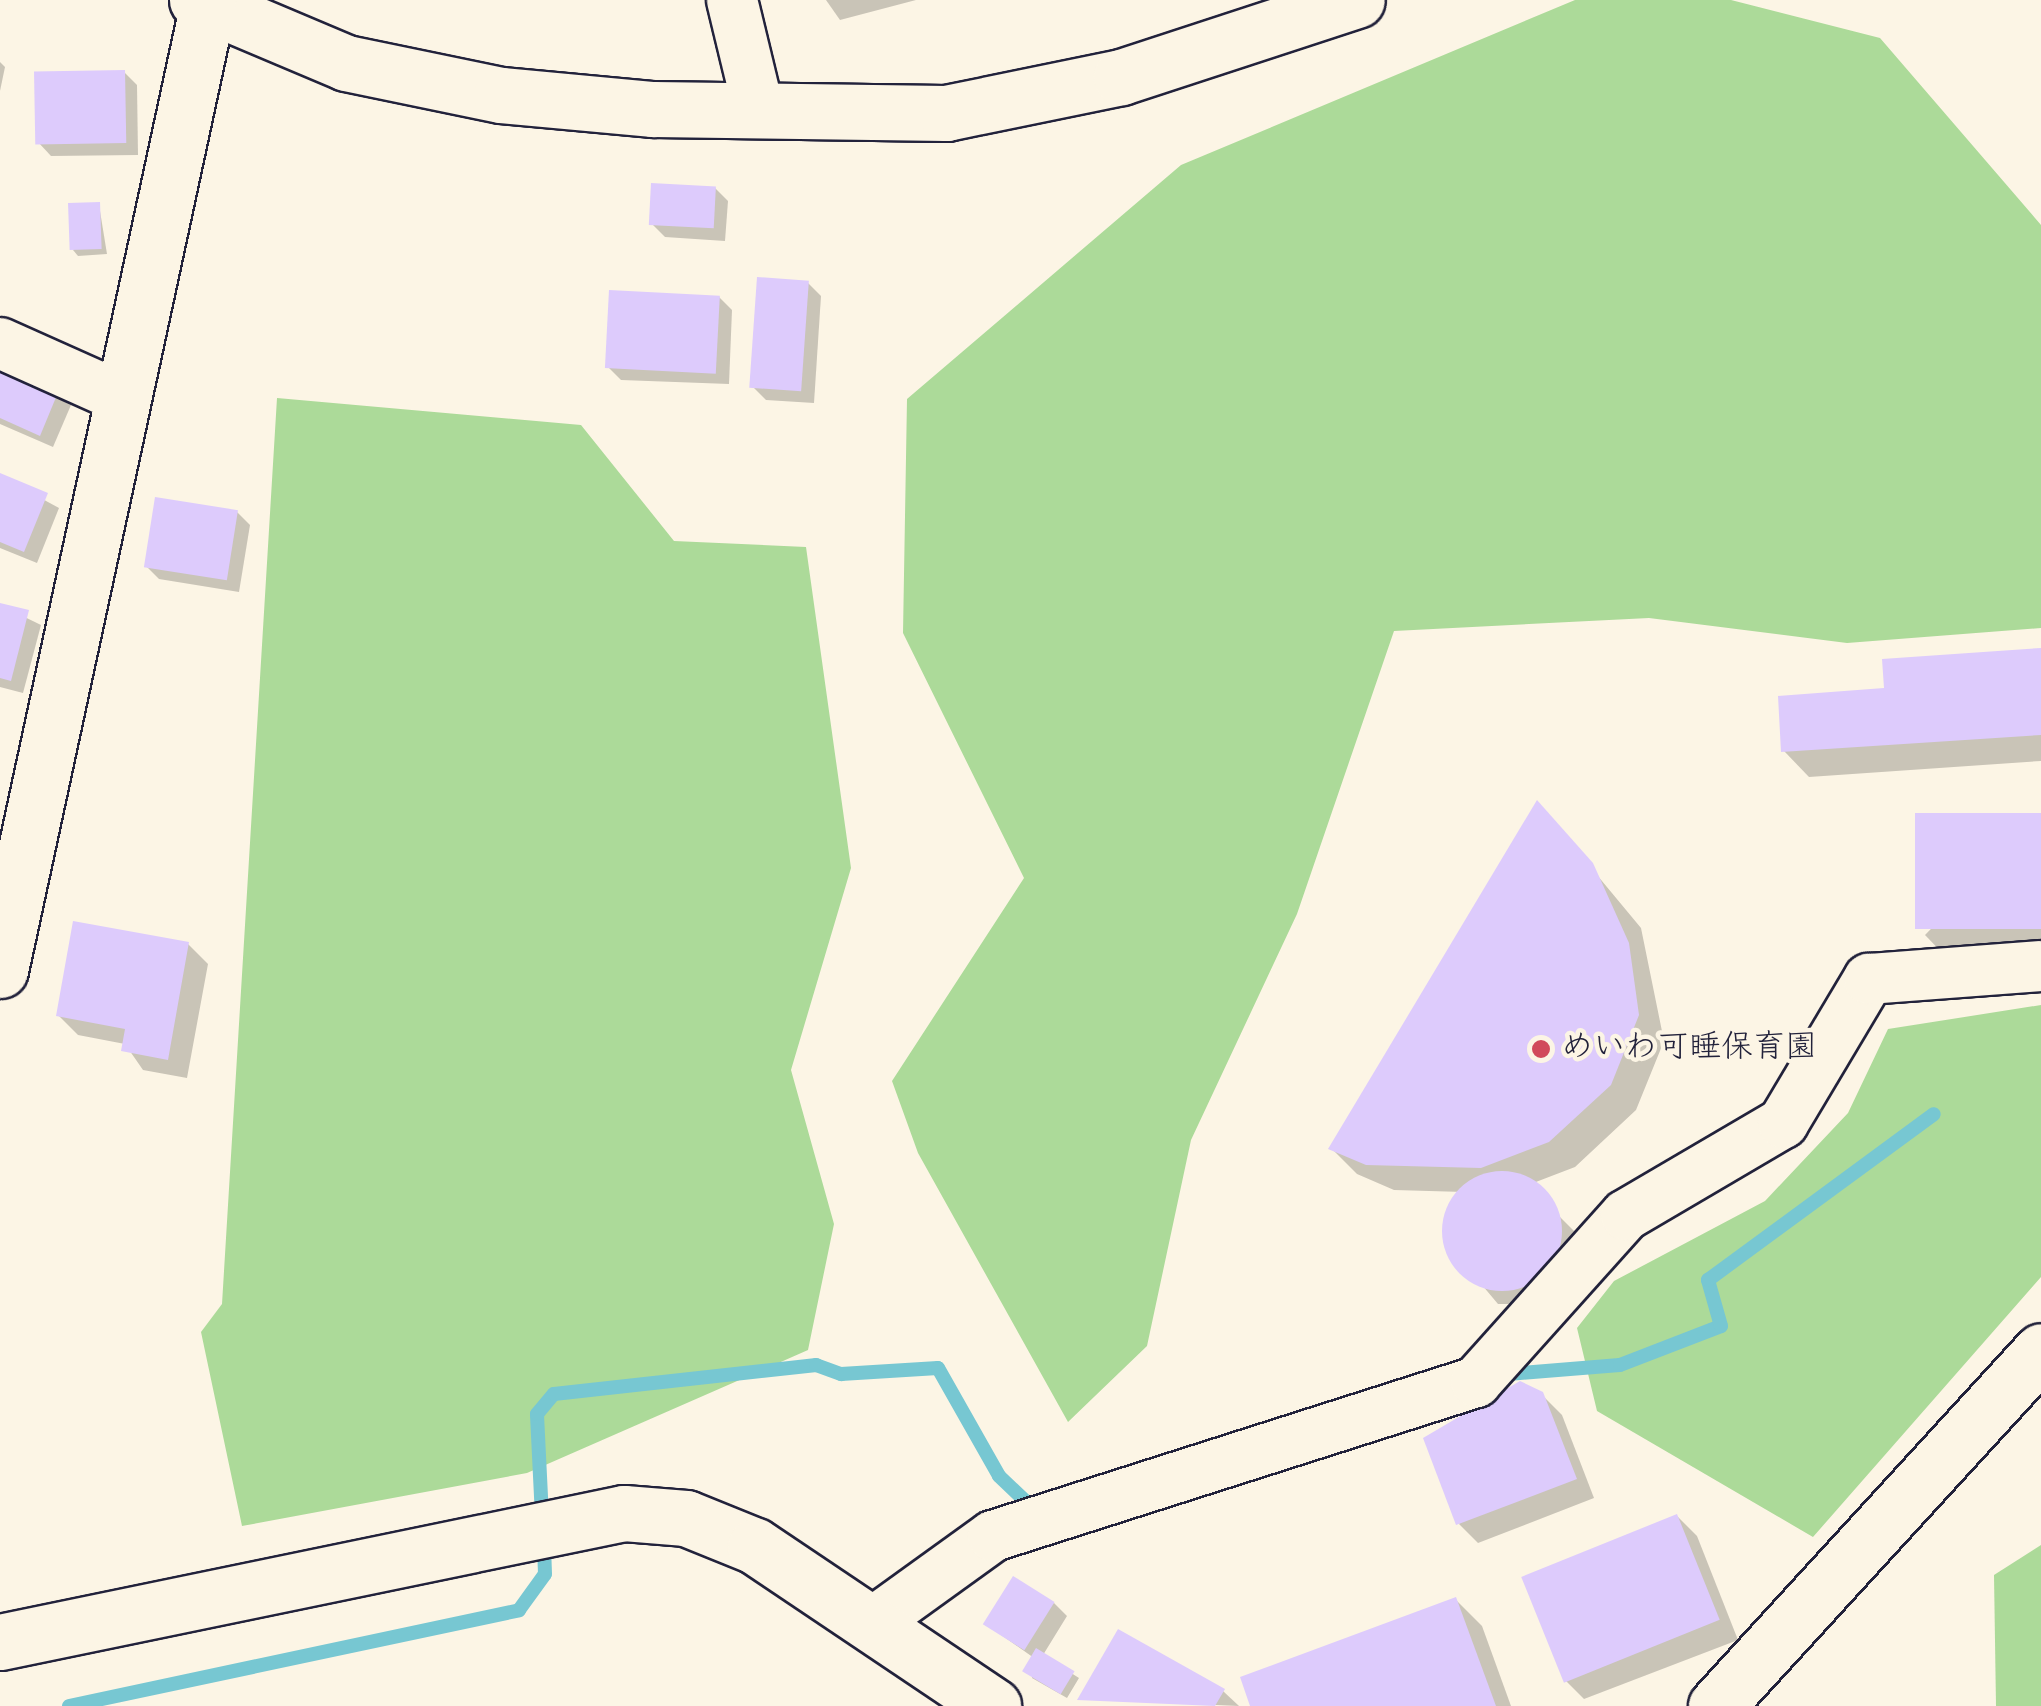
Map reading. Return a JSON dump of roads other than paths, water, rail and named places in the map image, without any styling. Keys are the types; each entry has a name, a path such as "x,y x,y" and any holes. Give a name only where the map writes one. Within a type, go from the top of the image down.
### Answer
{"street":[{"path":"732,0 759,112"},
{"path":"0,970 204,2 346,62 501,94 759,112 946,113 1122,76 1357,0"},
{"path":"0,342 123,398"},
{"path":"871,1624 994,1536 1476,1382 1626,1215 1783,1123 1868,979 2041,966"},
{"path":"1716,1706 2041,1351"},
{"path":"0,1642 624,1512 686,1518 755,1546 992,1706"}],"waterway":[{"path":"1508,1374 1620,1365 1721,1326 1708,1280 1934,1114"},
{"path":"542,1517 537,1414 554,1394 816,1365 841,1374 938,1368 999,1476 1037,1512"},
{"path":"69,1706 519,1610 545,1574 544,1543"}],"place":[{"name":"めいわ可睡保育園","path":"1541,1049"}]}
